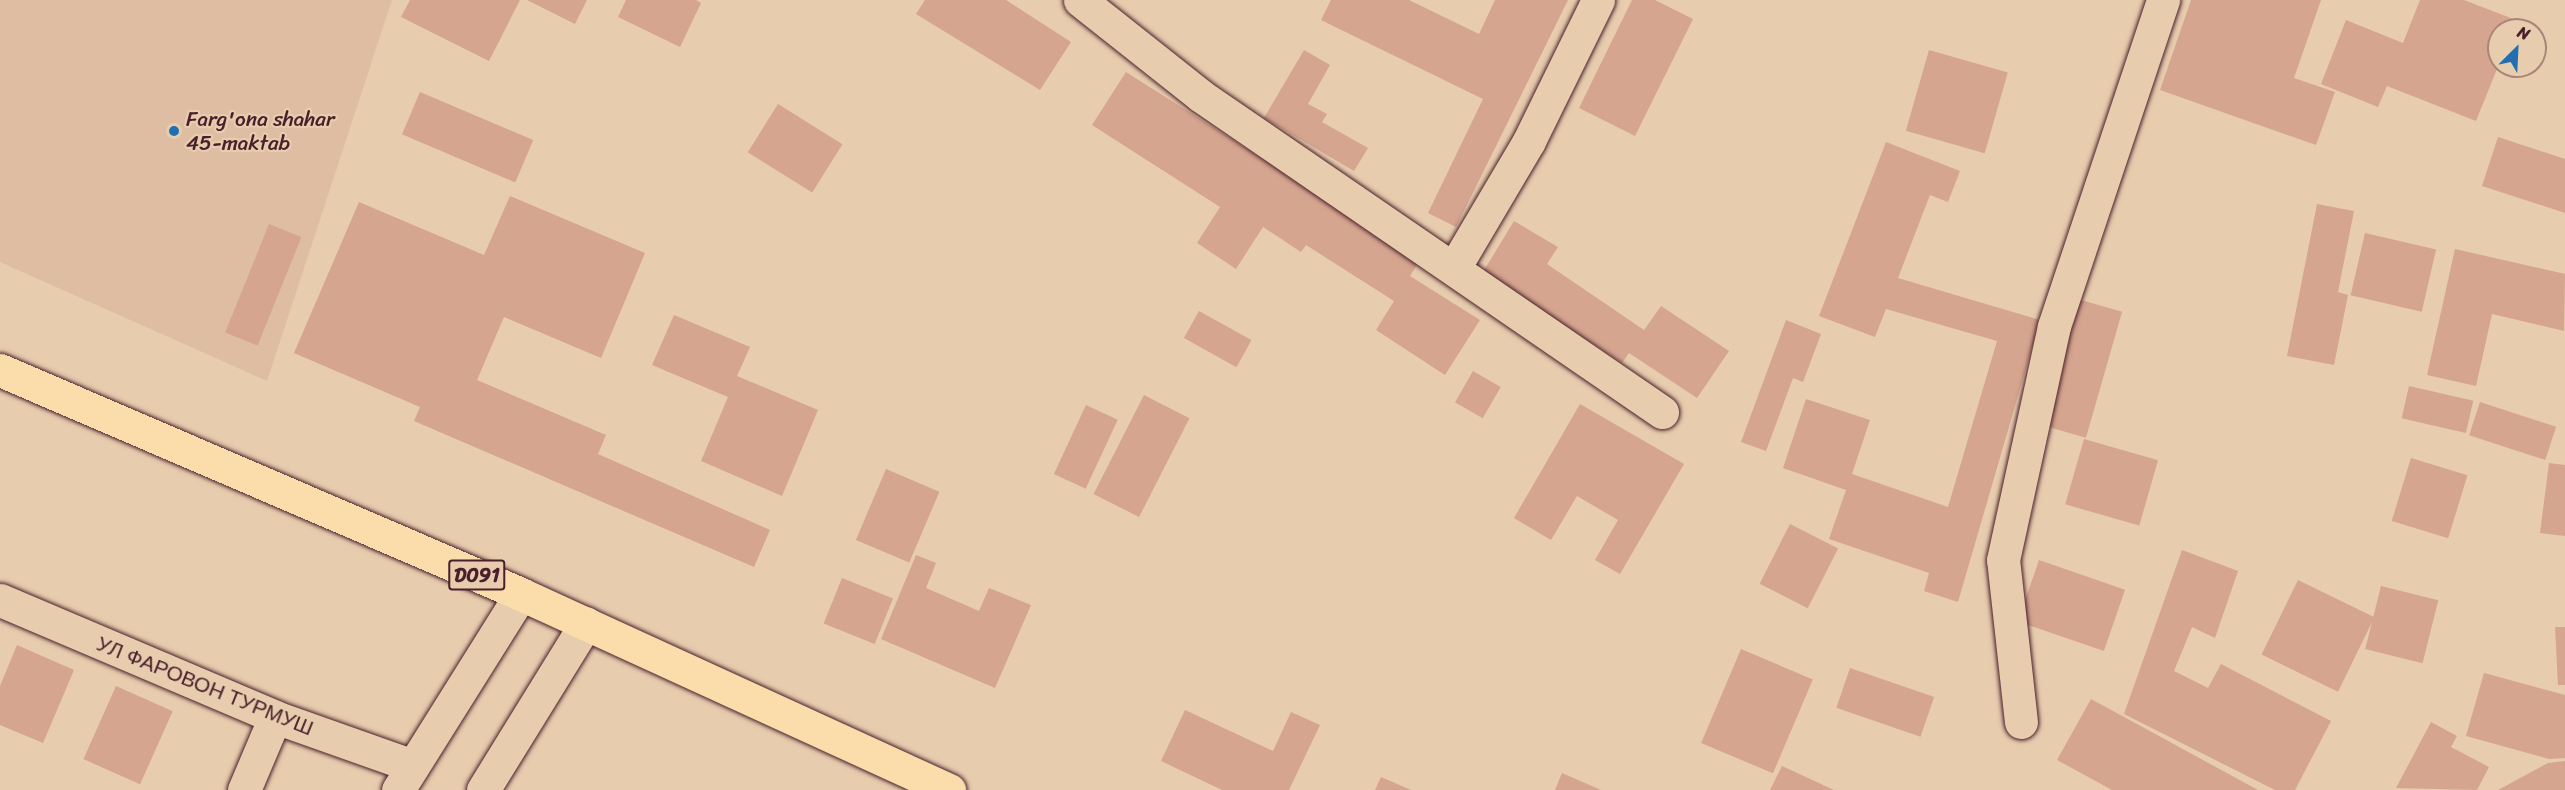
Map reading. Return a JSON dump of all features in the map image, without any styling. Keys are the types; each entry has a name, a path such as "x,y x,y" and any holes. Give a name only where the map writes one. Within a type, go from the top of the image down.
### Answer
{"main road":[{"name":"D091","path":"0,370 521,594 949,790"}],"street":[{"path":"1080,0 1201,96 1454,267 1662,412"},
{"path":"1454,267 1529,141 1598,0"},
{"path":"2021,722 2003,560 2054,326 2163,0"},
{"path":"406,778 521,594"},
{"name":"УЛ ФАРОВОН ТУРМУШ","path":"0,600 275,717 406,778"},
{"path":"483,790 586,623"},
{"path":"244,790 275,717"}],"shaded area":[{"name":"Farg'ona shahar 45-maktab","path":"0,0 392,0 267,381 0,262"}],"building":[{"path":"410,0 520,0 489,61 401,17"},
{"path":"527,0 587,0 575,24"},
{"path":"626,0 696,0 701,3 680,47 618,17"},
{"path":"925,0 1006,0 1071,42 1040,90 916,14"},
{"path":"1331,0 1409,0 1479,34 1495,0 1568,0 1456,227 1428,213 1483,99 1321,20"},
{"path":"1632,0 1655,0 1693,19 1635,136 1579,108"},
{"path":"2191,0 2321,0 2294,78 2335,92 2316,145 2160,90"},
{"path":"2420,0 2464,0 2511,18 2487,18 2487,78 2493,78 2476,121 2387,86 2378,107 2321,84 2346,20 2403,43"},
{"path":"1304,50 1330,65 1308,104 1327,114 1322,122 1368,148 1354,171 1264,118"},
{"path":"1929,50 2008,73 1985,153 1906,131"},
{"path":"1126,72 1332,203 1424,254 1410,276 1480,320 1445,375 1376,330 1394,301 1306,245 1301,252 1263,227 1236,269 1197,243 1220,207 1092,125"},
{"path":"420,92 533,140 515,182 402,134"},
{"path":"778,104 842,144 812,193 748,152"},
{"path":"2498,137 2565,159 2565,213 2482,186"},
{"path":"1886,142 1960,171 1948,202 1930,195 1898,278 2040,320 1958,602 1924,591 1929,573 1829,539 1846,490 1783,468 1806,399 1870,420 1852,474 1948,507 1997,341 1886,309 1875,337 1819,316"},
{"path":"510,196 645,253 601,358 504,317 477,380 606,435 598,454 770,530 754,567 414,421 420,407 294,353 359,202 484,255"},
{"path":"2317,204 2354,211 2338,292 2348,295 2334,365 2287,356"},
{"path":"1514,221 1558,247 1547,264 1644,330 1661,306 1729,351 1697,398 1629,353 1622,363 1483,272"},
{"path":"269,224 301,237 258,346 225,332"},
{"path":"2365,233 2436,249 2422,312 2351,295"},
{"path":"2455,249 2565,274 2564,331 2492,314 2476,386 2427,375"},
{"path":"2074,298 2122,312 2086,438 2038,424"},
{"path":"1199,311 1251,340 1236,367 1184,338"},
{"path":"674,315 750,347 737,376 818,410 782,496 701,461 728,397 652,365"},
{"path":"1786,320 1821,334 1803,382 1793,378 1766,451 1741,442"},
{"path":"1473,371 1501,387 1483,418 1455,402"},
{"path":"2409,386 2473,401 2466,433 2402,418"},
{"path":"1144,395 1189,418 1139,517 1094,494"},
{"path":"2480,402 2556,427 2545,460 2469,435"},
{"path":"1580,404 1684,464 1620,574 1595,560 1618,520 1577,496 1551,540 1514,518"},
{"path":"1086,405 1118,420 1086,489 1054,474"},
{"path":"2084,439 2158,460 2139,526 2065,504"},
{"path":"2411,458 2467,475 2448,538 2392,521"},
{"path":"2549,463 2565,465 2565,536 2540,533"},
{"path":"886,469 939,492 909,563 856,540"},
{"path":"1790,524 1838,549 1808,608 1760,584"},
{"path":"2182,550 2238,571 2215,638 2192,627 2174,671 2208,688 2221,664 2331,721 2295,790 2275,790 2124,714"},
{"path":"916,555 936,563 926,588 979,611 989,588 1031,605 995,688 881,639"},
{"path":"2039,560 2125,590 2104,651 2018,621"},
{"path":"842,578 893,599 875,644 824,623"},
{"path":"2298,580 2374,617 2338,692 2262,655"},
{"path":"2381,586 2438,600 2423,663 2365,649"},
{"path":"2555,627 2565,627 2565,685 2558,685"},
{"path":"17,645 74,670 43,743 0,725 0,686"},
{"path":"1741,649 1813,679 1773,773 1701,743"},
{"path":"1850,668 1934,697 1920,737 1836,708"},
{"path":"2484,673 2565,695 2565,758 2549,759 2466,736"},
{"path":"116,686 173,711 140,784 83,759"},
{"path":"2091,699 2258,790 2112,790 2057,760"},
{"path":"1185,710 1273,751 1291,712 1320,725 1289,790 1222,790 1161,761"},
{"path":"2431,722 2457,736 2451,747 2489,767 2477,790 2396,788"},
{"path":"2565,761 2565,790 2498,790 2548,763"},
{"path":"1782,766 1834,790 1770,790"},
{"path":"1562,773 1601,790 1555,790"},
{"path":"1381,777 1411,790 1375,790"}],"place":[{"name":"Farg'ona shahar 45-maktab","path":"174,131"}]}
